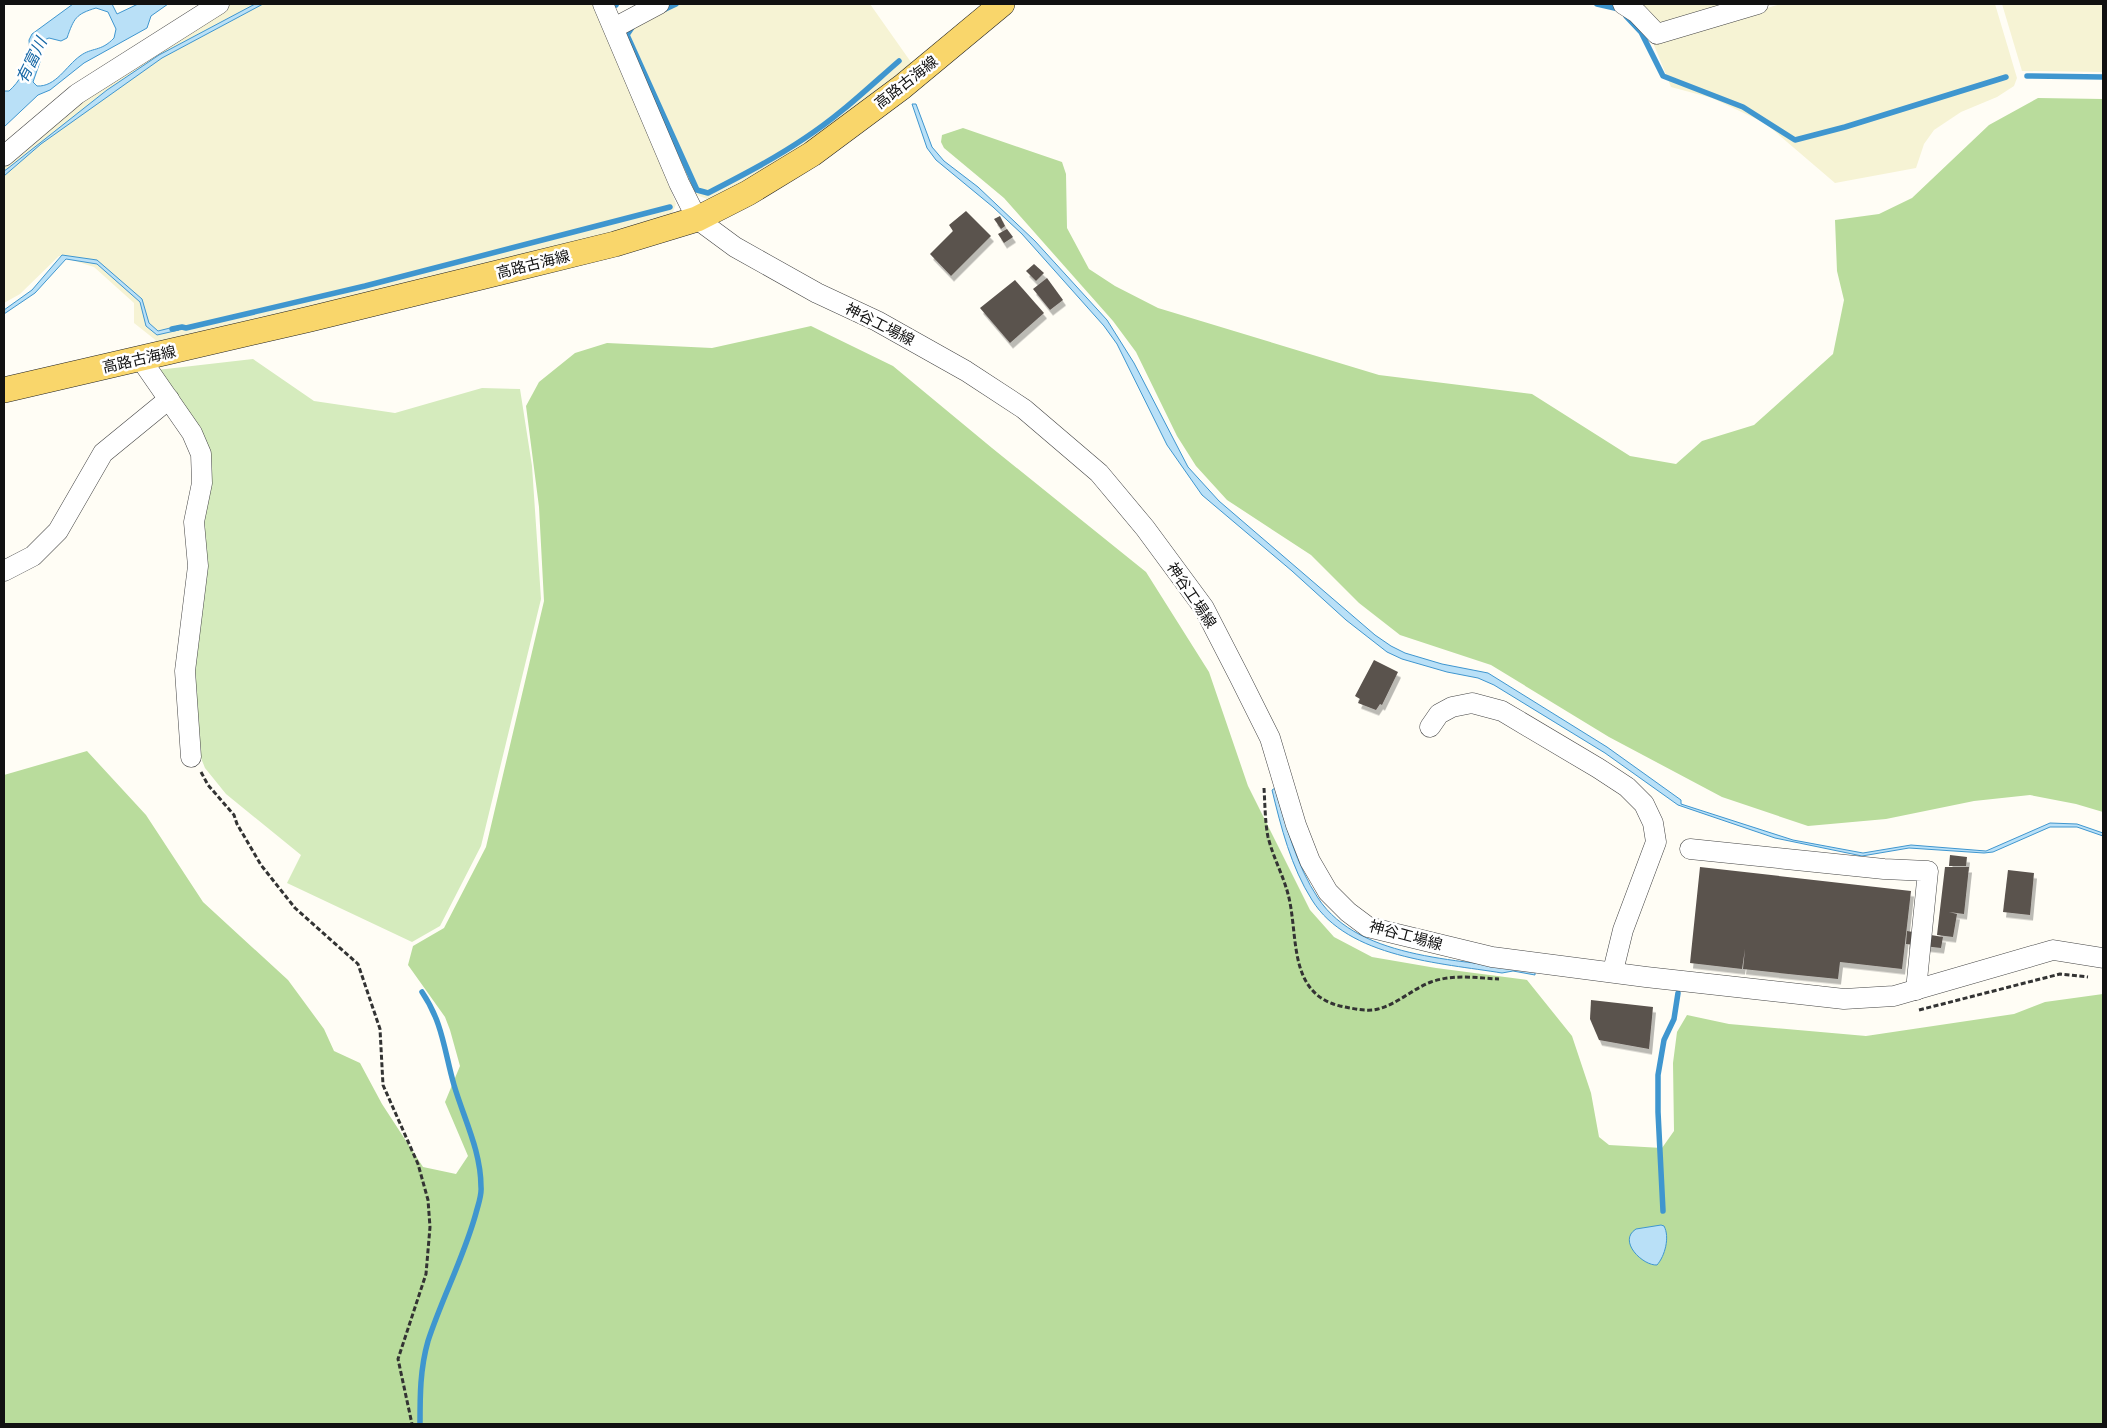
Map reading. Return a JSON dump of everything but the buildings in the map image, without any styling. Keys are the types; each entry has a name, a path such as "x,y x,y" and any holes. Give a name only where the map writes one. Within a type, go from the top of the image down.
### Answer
{"main road":[{"name":"高路古海線","path":"4,390 310,319 616,244 697,219 748,193 812,154 902,86 1002,4"}],"street":[{"path":"4,156 76,94 219,4"},
{"path":"603,4 679,183 697,219"},
{"path":"614,28 658,4"},
{"path":"1623,4 1638,13 1657,34 1758,4"},
{"name":"神谷工場線","path":"697,219 735,247 817,293 877,320 966,371 1024,409 1098,473 1145,528 1204,608 1270,738 1296,825 1310,861 1328,892 1348,912 1368,927 1492,957 1844,999 1894,996 2053,950 2103,958"},
{"path":"140,358 192,433 201,454 202,483 194,522 198,566 185,671 191,757"},
{"path":"4,571 32,556 58,532 103,453 169,399"},
{"path":"1430,727 1439,714 1452,707 1472,703 1502,711 1598,768 1627,787 1644,804 1653,823 1656,842 1623,930 1613,971"},
{"path":"1690,849 1884,869 1928,871 1916,990"}],"path":[{"path":"191,757 208,784 234,815 237,824 261,865 295,908 358,964 380,1029 383,1085 418,1164 428,1200 430,1227 426,1274 398,1359 412,1424"},
{"path":"1281,776 1265,783 1268,837 1283,875 1289,898 1297,960 1301,973 1311,989 1332,1004 1366,1010 1376,1009 1433,981 1462,976 1499,979"}],"shaded area":[{"path":"230,4 593,4 676,204 671,217 627,232 158,342 134,323 134,303 94,267 59,256 20,294 4,303 4,163 127,68"},
{"path":"668,4 870,4 913,65 810,147 712,201 694,194 624,36 628,25"},
{"path":"1632,4 1734,4 1662,24"},
{"path":"1781,4 1995,4 2017,78 2014,86 1997,97 1961,112 1934,130 1924,144 1916,168 1835,183 1765,123 1712,98 1671,87 1654,45 1661,38"},
{"path":"2002,4 2103,4 2103,72 2022,71"}],"green space":[{"path":"2038,98 2103,99 2103,812 2076,804 2030,795 1974,801 1886,819 1808,826 1722,797 1609,737 1491,665 1400,635 1359,603 1311,555 1227,500 1196,466 1177,436 1136,352 1113,321 1004,198 944,148 941,142 942,135 963,128 1062,162 1066,174 1067,228 1089,269 1115,286 1158,308 1379,375 1532,394 1630,456 1676,464 1702,441 1754,425 1833,354 1844,300 1837,271 1835,220 1879,214 1912,198 1989,125"},
{"path":"811,326 893,366 1146,572 1209,672 1248,786 1310,910 1334,937 1372,957 1527,980 1572,1036 1591,1093 1599,1137 1609,1145 1662,1148 1674,1131 1673,1063 1677,1032 1687,1015 1729,1024 1866,1036 2014,1014 2045,1002 2103,994 2103,1424 4,1424 4,775 87,751 146,815 203,902 288,980 324,1029 334,1051 360,1063 382,1104 423,1167 456,1174 468,1156 445,1102 460,1066 445,1017 408,965 413,946 444,928 486,847 544,601 539,507 526,406 539,382 575,353 607,343 712,348"},
{"path":"253,359 314,401 395,413 482,388 520,389 532,466 541,599 481,846 440,926 412,942 287,883 301,855 226,794 205,768 199,753 190,719 199,522 210,474 157,370"}],"water":[{"name":"有富川","path":"73,4 112,4 117,14 138,4 168,4 151,16 147,28 84,63 50,90 38,95 4,127 4,91 9,91 21,76 27,57 30,54 29,40 32,34","holes":["96,8 108,12 116,29 114,38 105,45 80,56 50,83 37,86 33,82 41,59 39,47 42,41 49,38 61,41 67,38 74,21 84,12"]},
{"path":"255,4 263,4 162,58 41,144 4,176 4,171 107,90 159,55"},
{"path":"912,104 916,104 932,147 944,161 978,187 1035,241 1107,320 1134,363 1188,467 1219,501 1375,635 1391,646 1405,653 1442,664 1488,673 1607,747 1681,800 1681,804 1793,840 1863,853 1911,845 1986,851 2050,823 2077,824 2103,833 2103,836 2077,827 2050,827 1993,852 1909,848 1862,856 1775,838 1678,805 1605,753 1494,685 1478,678 1447,672 1402,659 1387,652 1346,620 1292,571 1202,495 1167,445 1117,344 1104,326 1022,234 993,207 936,160 927,148"},
{"path":"62,255 97,260 142,299 149,323 158,331 178,326 179,330 157,335 146,326 140,302 97,264 66,259 35,293 4,314 4,310 32,290"},
{"path":"1275,788 1292,844 1310,885 1318,898 1337,919 1360,935 1387,946 1448,960 1535,971 1535,975 1513,971 1502,973 1425,961 1372,946 1348,934 1328,919 1312,900 1298,874 1283,832 1272,790"},
{"path":"1661,1225 1666,1230 1666,1246 1657,1265 1651,1264 1634,1252 1629,1240 1631,1234 1636,1229"}],"waterway":[{"path":"661,11 676,4"},
{"path":"1597,4 1619,9"},
{"path":"1626,16 1641,32 1663,76 1743,107 1795,140 1845,127 2006,77"},
{"path":"633,26 627,35 697,190 708,193 745,174 818,129 854,101 899,61"},
{"path":"2027,76 2103,77"},
{"path":"172,329 186,328 365,286 670,207"},
{"path":"420,1424 420,1393 425,1351 471,1229 481,1190 475,1148 454,1085 439,1026 422,992"},
{"path":"1663,1211 1658,1075 1664,1040 1674,1019 1678,993"}]}
